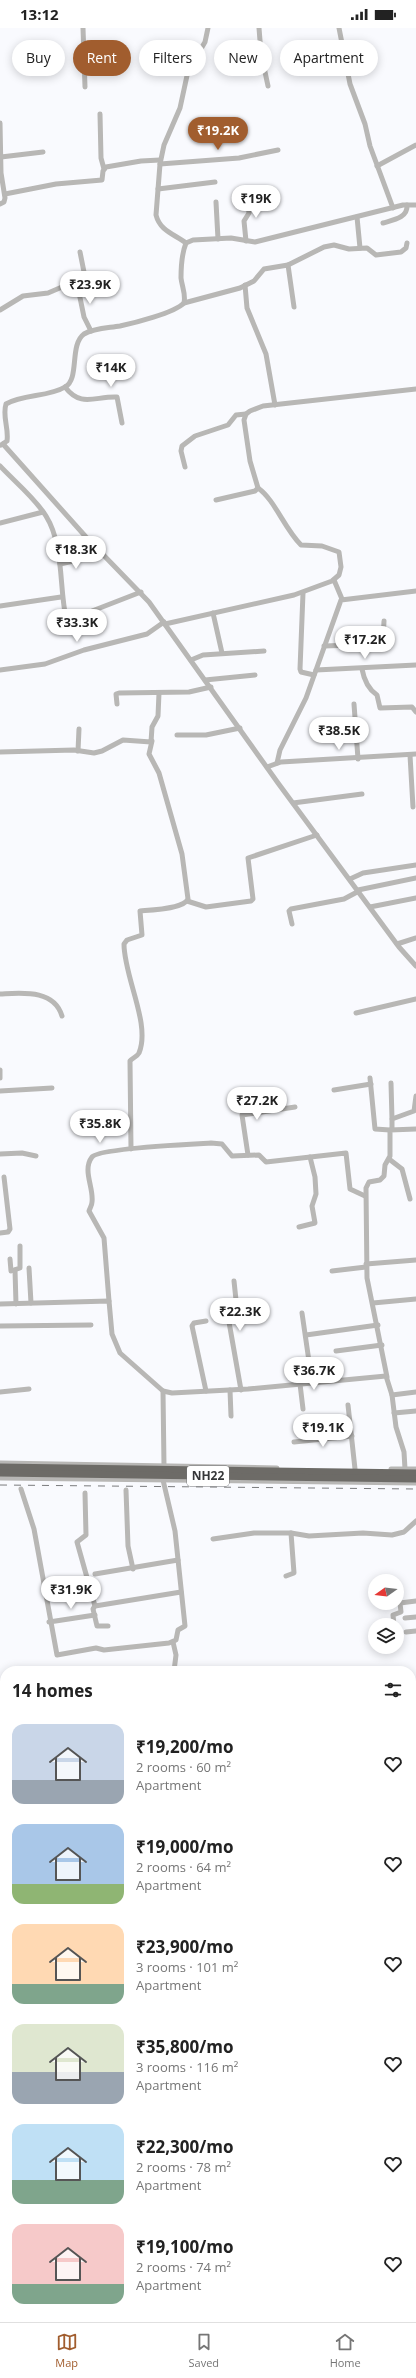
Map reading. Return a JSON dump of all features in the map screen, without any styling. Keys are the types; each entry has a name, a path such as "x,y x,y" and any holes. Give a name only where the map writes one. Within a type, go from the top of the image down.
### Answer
{"highway":[{"name":"NH22","path":"0,1467 416,1473"},
{"name":"NH22","path":"0,1473 416,1479"}],"street":[{"path":"83,28 85,87"},
{"path":"208,28 205,42 188,70 180,108 164,145 160,162 156,214 158,222 163,229 186,243 218,238 231,238 255,242 297,234 393,208 416,205"},
{"path":"259,28 261,53 268,86"},
{"path":"339,28 350,84 377,166 393,208"},
{"path":"5,194 56,184 102,180 104,169 101,158 100,114"},
{"path":"0,123 1,157 5,194 4,202 0,204"},
{"path":"377,166 416,145"},
{"path":"104,169 141,161 160,162 238,158 278,150"},
{"path":"1,157 43,152"},
{"path":"158,189 215,182"},
{"path":"246,241 244,221 249,213 247,198"},
{"path":"216,202 218,238"},
{"path":"383,223 404,214 407,211 407,205"},
{"path":"357,217 360,248"},
{"path":"184,303 185,295 181,278 183,250 186,243"},
{"path":"407,243 405,250 376,256 367,248 349,249 331,245 288,265 264,269 254,281 220,295 184,303 176,309 123,325 91,331 78,341 71,378 65,387 6,404 4,411 8,436 7,441 1,444 86,537 141,592 162,624 211,687 293,803 397,944 416,966"},
{"path":"0,310 23,296 48,293 69,284 87,281 80,252"},
{"path":"288,265 294,307"},
{"path":"77,283 84,317 91,331"},
{"path":"245,285 247,308 266,354 275,404"},
{"path":"65,387 76,398 87,400 117,397 122,423"},
{"path":"185,467 181,451 182,446 195,436 228,425 236,415 246,414 256,408 275,404 416,389"},
{"path":"0,670 38,665 84,650 147,634 162,624 303,593 334,580 341,573 339,552 322,546 301,545 289,533 267,494 258,488 248,451 244,420 246,414"},
{"path":"0,466 47,518 60,564 61,597 66,618"},
{"path":"216,500 255,491 258,488"},
{"path":"0,523 43,512"},
{"path":"60,564 87,558"},
{"path":"277,763 280,750 302,708 342,599 334,580"},
{"path":"342,599 373,598 416,591"},
{"path":"92,611 141,592"},
{"path":"303,593 300,670 315,672 416,665"},
{"path":"0,606 61,597"},
{"path":"213,613 222,653"},
{"path":"324,646 381,644 383,641 384,621"},
{"path":"191,660 200,655 264,651"},
{"path":"362,669 364,681 371,692 377,695 380,708 412,707 416,712"},
{"path":"205,680 255,675"},
{"path":"117,704 118,693 196,692 211,687"},
{"path":"159,693 158,716 152,727 152,741 149,754 159,773 183,857 187,901"},
{"path":"354,704 358,759"},
{"path":"177,735 206,734 240,728"},
{"path":"78,751 79,729"},
{"path":"0,752 98,752 123,740 140,742 152,741"},
{"path":"267,767 277,763 358,759 416,754"},
{"path":"410,755 413,806"},
{"path":"293,803 362,794"},
{"path":"131,1149 130,1061 139,1054 143,1035 140,1014 130,983 124,944 126,941 142,935 140,911 178,906 187,901 206,907 251,901 253,897 248,858 317,835"},
{"path":"350,879 363,873 416,865"},
{"path":"292,924 289,911 291,909 344,899 358,890 416,878"},
{"path":"370,907 416,898"},
{"path":"397,944 416,938"},
{"path":"0,994 39,994 57,1004 62,1016"},
{"path":"356,1013 416,999"},
{"path":"0,1070 0,1078"},
{"path":"370,1078 375,1129 416,1128"},
{"path":"391,1083 392,1118 389,1158 384,1165 384,1178 367,1183 365,1196 366,1265 392,1395 394,1413 404,1452 405,1469"},
{"path":"334,1090 371,1084"},
{"path":"0,1092 52,1088"},
{"path":"392,1118 414,1111 416,1096"},
{"path":"248,1155 242,1115 295,1107"},
{"path":"365,1196 350,1188 347,1154 266,1162 263,1158 248,1155 232,1156 223,1145 218,1143 116,1149 94,1154 91,1158 89,1167 92,1201 89,1211 104,1238 112,1334 120,1353 154,1385 163,1391 172,1393 241,1390 312,1382 388,1377"},
{"path":"0,1154 22,1153 36,1156"},
{"path":"299,1227 312,1225 315,1223 312,1206 316,1194 316,1177 310,1157"},
{"path":"389,1158 402,1169 410,1199"},
{"path":"0,1233 8,1232 10,1229 4,1177"},
{"path":"15,1270 21,1267 20,1246"},
{"path":"10,1260 11,1270 15,1270"},
{"path":"332,1271 366,1265 416,1260"},
{"path":"29,1268 31,1303"},
{"path":"15,1270 16,1304"},
{"path":"234,1281 236,1300 226,1305 241,1390"},
{"path":"373,1303 416,1299"},
{"path":"0,1304 109,1301"},
{"path":"302,1313 312,1382"},
{"path":"206,1321 194,1323 192,1326 206,1391"},
{"path":"306,1335 378,1324"},
{"path":"0,1326 90,1325"},
{"path":"336,1351 382,1345"},
{"path":"300,1384 302,1409"},
{"path":"0,1392 29,1389"},
{"path":"230,1390 231,1416"},
{"path":"163,1391 164,1466"},
{"path":"392,1395 416,1392"},
{"path":"348,1405 355,1469"},
{"path":"394,1413 416,1411"},
{"path":"294,1442 352,1436"},
{"path":"0,1463 416,1469"},
{"path":"143,1465 143,1479"},
{"path":"0,1478 416,1483"},
{"path":"21,1489 34,1529 49,1622 56,1655 96,1648 104,1650 173,1642 177,1639 178,1630 185,1626 174,1524 163,1480"},
{"path":"126,1490 128,1546 133,1569"},
{"path":"85,1493 86,1535 77,1542 96,1606 93,1609 98,1627 108,1626"},
{"path":"213,1539 251,1534 291,1533 301,1535 363,1533 396,1535 407,1531 416,1521"},
{"path":"286,1576 294,1573 291,1533"},
{"path":"292,1542 301,1535"},
{"path":"95,1574 133,1569 178,1560"},
{"path":"96,1606 181,1592"},
{"path":"393,1618 393,1615 401,1612 400,1603 416,1601"},
{"path":"49,1622 95,1615"},
{"path":"404,1618 416,1617"},
{"path":"406,1632 416,1631"},
{"path":"173,1642 176,1655 175,1666"}],"railway":[{"path":"0,1485 416,1489"}]}
